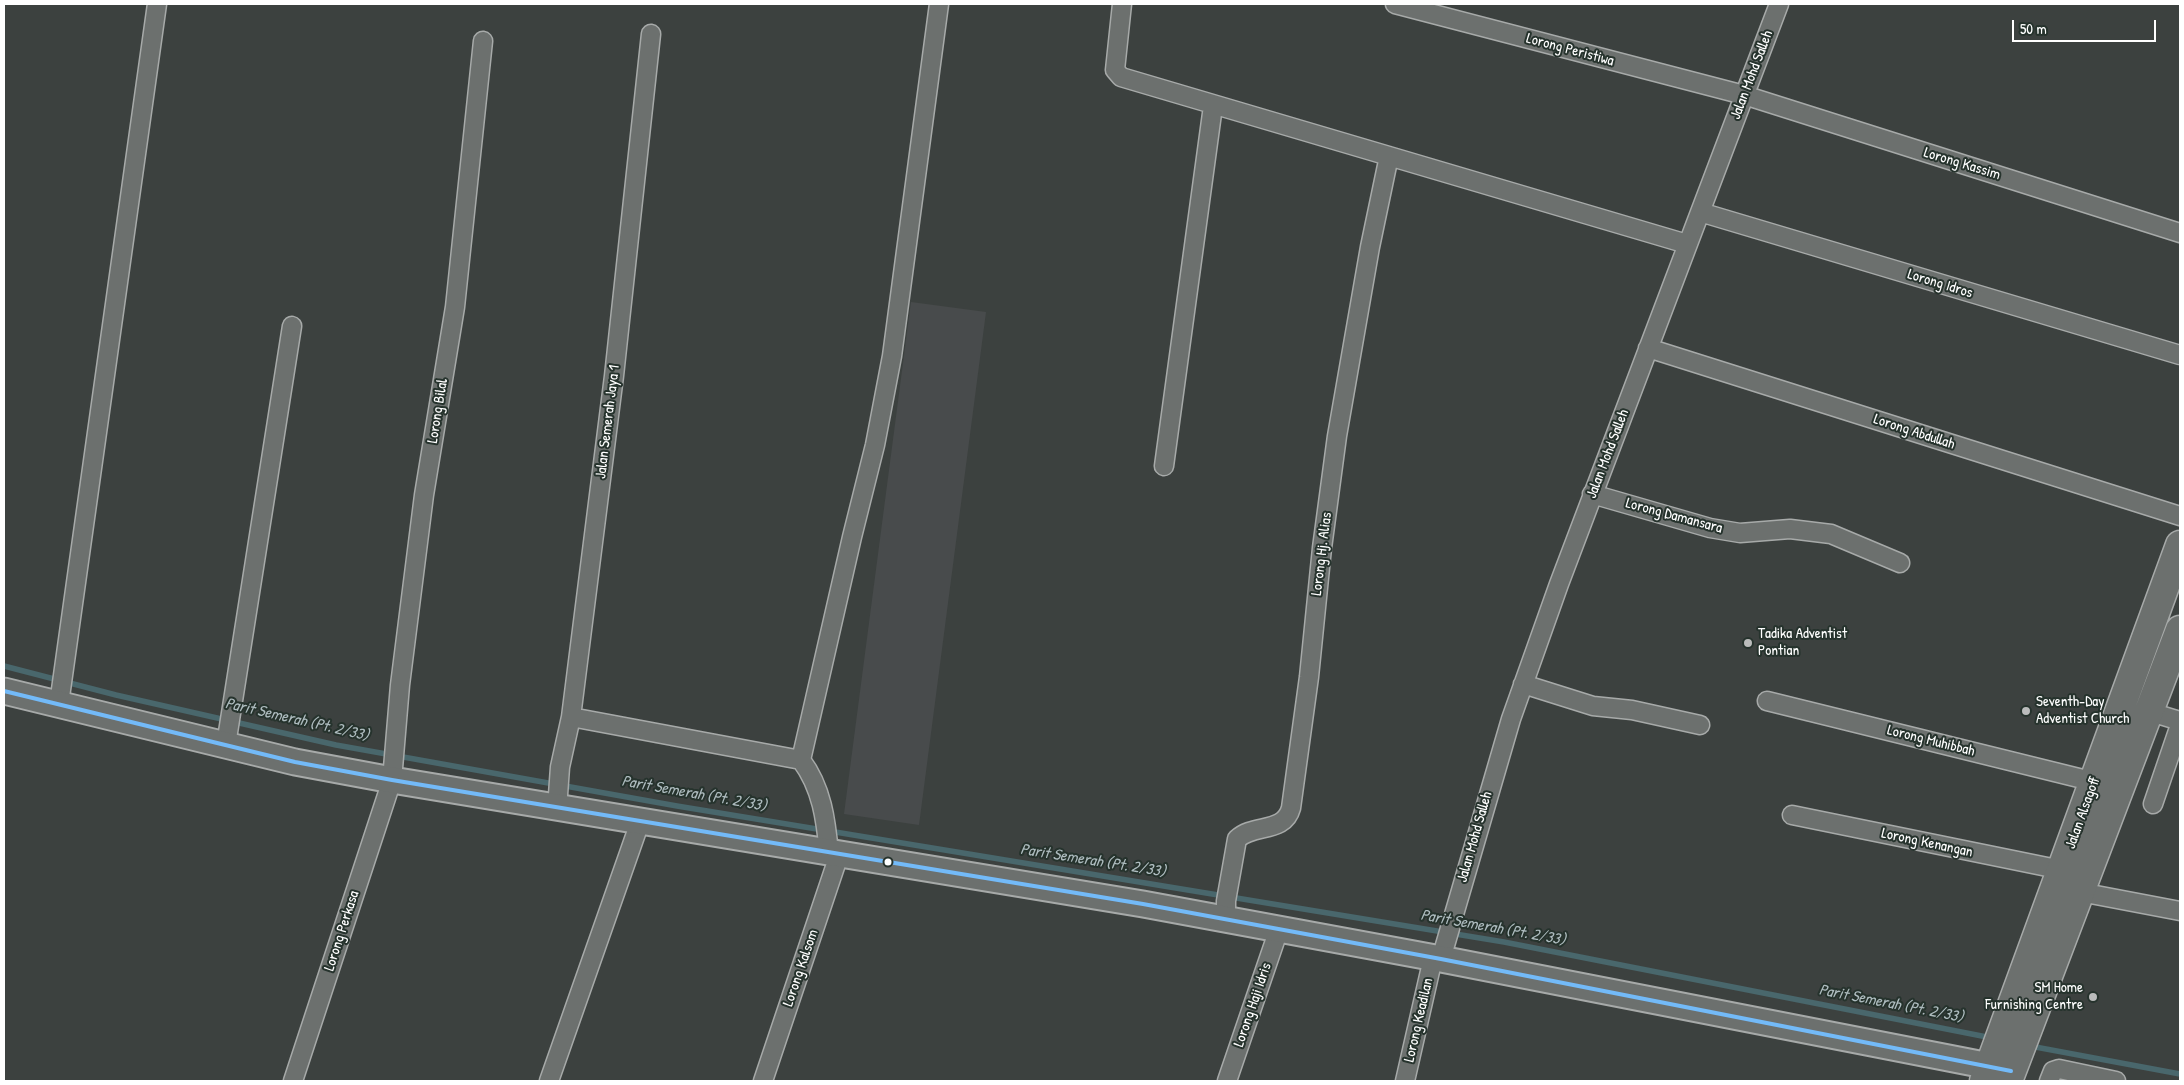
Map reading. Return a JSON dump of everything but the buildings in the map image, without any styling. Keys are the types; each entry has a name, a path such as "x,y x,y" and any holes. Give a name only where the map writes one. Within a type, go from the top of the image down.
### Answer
{"highway":[{"name":"Jalan Alsagoff","path":"2022,1013 2062,870 2180,545"},
{"name":"Jalan Alsagoff","path":"2001,1068 2022,1013 2080,892 2148,711 2178,639"}],"main road":[{"path":"4,691 62,689 228,737 295,762 558,804 640,822 834,855 1023,884 1226,910 1279,929 1440,952 2001,1068"}],"street":[{"path":"62,689 157,4"},
{"path":"801,760 875,445 892,356 940,4"},
{"path":"1122,4 1116,73 1121,77 1213,106 1688,244"},
{"name":"Lorong Peristiwa","path":"1395,4 1744,95"},
{"name":"Jalan Mohd Salleh","path":"1440,952 1523,684 1592,494 1779,4"},
{"name":"Jalan Semerah Jaya 1","path":"558,804 560,768 571,717 614,376 651,34"},
{"name":"Lorong Bilal","path":"392,776 394,744 424,495 455,307 483,41"},
{"name":"Lorong Kassim","path":"1744,95 2180,233"},
{"path":"1164,466 1213,106"},
{"name":"Lorong Hj. Alias","path":"1226,910 1230,870 1237,838 1250,831 1281,824 1286,820 1290,808 1309,677 1322,548 1337,436 1370,247 1389,156"},
{"name":"Lorong Idros","path":"1700,212 2180,356"},
{"path":"228,737 292,326"},
{"name":"Lorong Abdullah","path":"1648,348 2180,516"},
{"name":"Lorong Damansara","path":"1592,494 1710,528 1740,533 1790,529 1831,534 1900,563"},
{"path":"1523,684 1593,706 1632,710 1700,725"},
{"name":"Lorong Muhibbah","path":"1767,701 2095,782"},
{"path":"2148,711 2180,723 2153,804"},
{"path":"571,717 801,760 810,772 818,791 834,855"},
{"name":"Lorong Perkasa","path":"293,1081 392,776"},
{"name":"Lorong Kenangan","path":"1792,815 2062,870"},
{"path":"549,1081 640,822"},
{"name":"Lorong Kalsom","path":"763,1081 834,855"},
{"path":"2080,892 2180,911"},
{"name":"Lorong Haji Idris","path":"1227,1081 1279,929"},
{"name":"Lorong Keadilan","path":"1405,1081 1440,952"},
{"path":"2049,1081 2052,1071 2059,1069 2116,1081"}],"shaded area":[{"path":"911,302 986,312 919,825 844,814"}],"waterway":[{"name":"Parit Semerah (Pt. 2/33)","path":"4,666 116,695 336,745 677,806 1504,942 1992,1038"},
{"name":"Parit Semerah (Pt. 2/33)","path":"2030,1046 2180,1074"}],"transit line":[{"path":"4,691 295,762 392,780 1143,904 1441,959 2011,1071"}],"place":[{"name":"Tadika Adventist Pontian","path":"1748,643"},
{"name":"Seventh-Day Adventist Church","path":"2026,711"},
{"name":"SM Home Furnishing Centre","path":"2093,997"}]}
